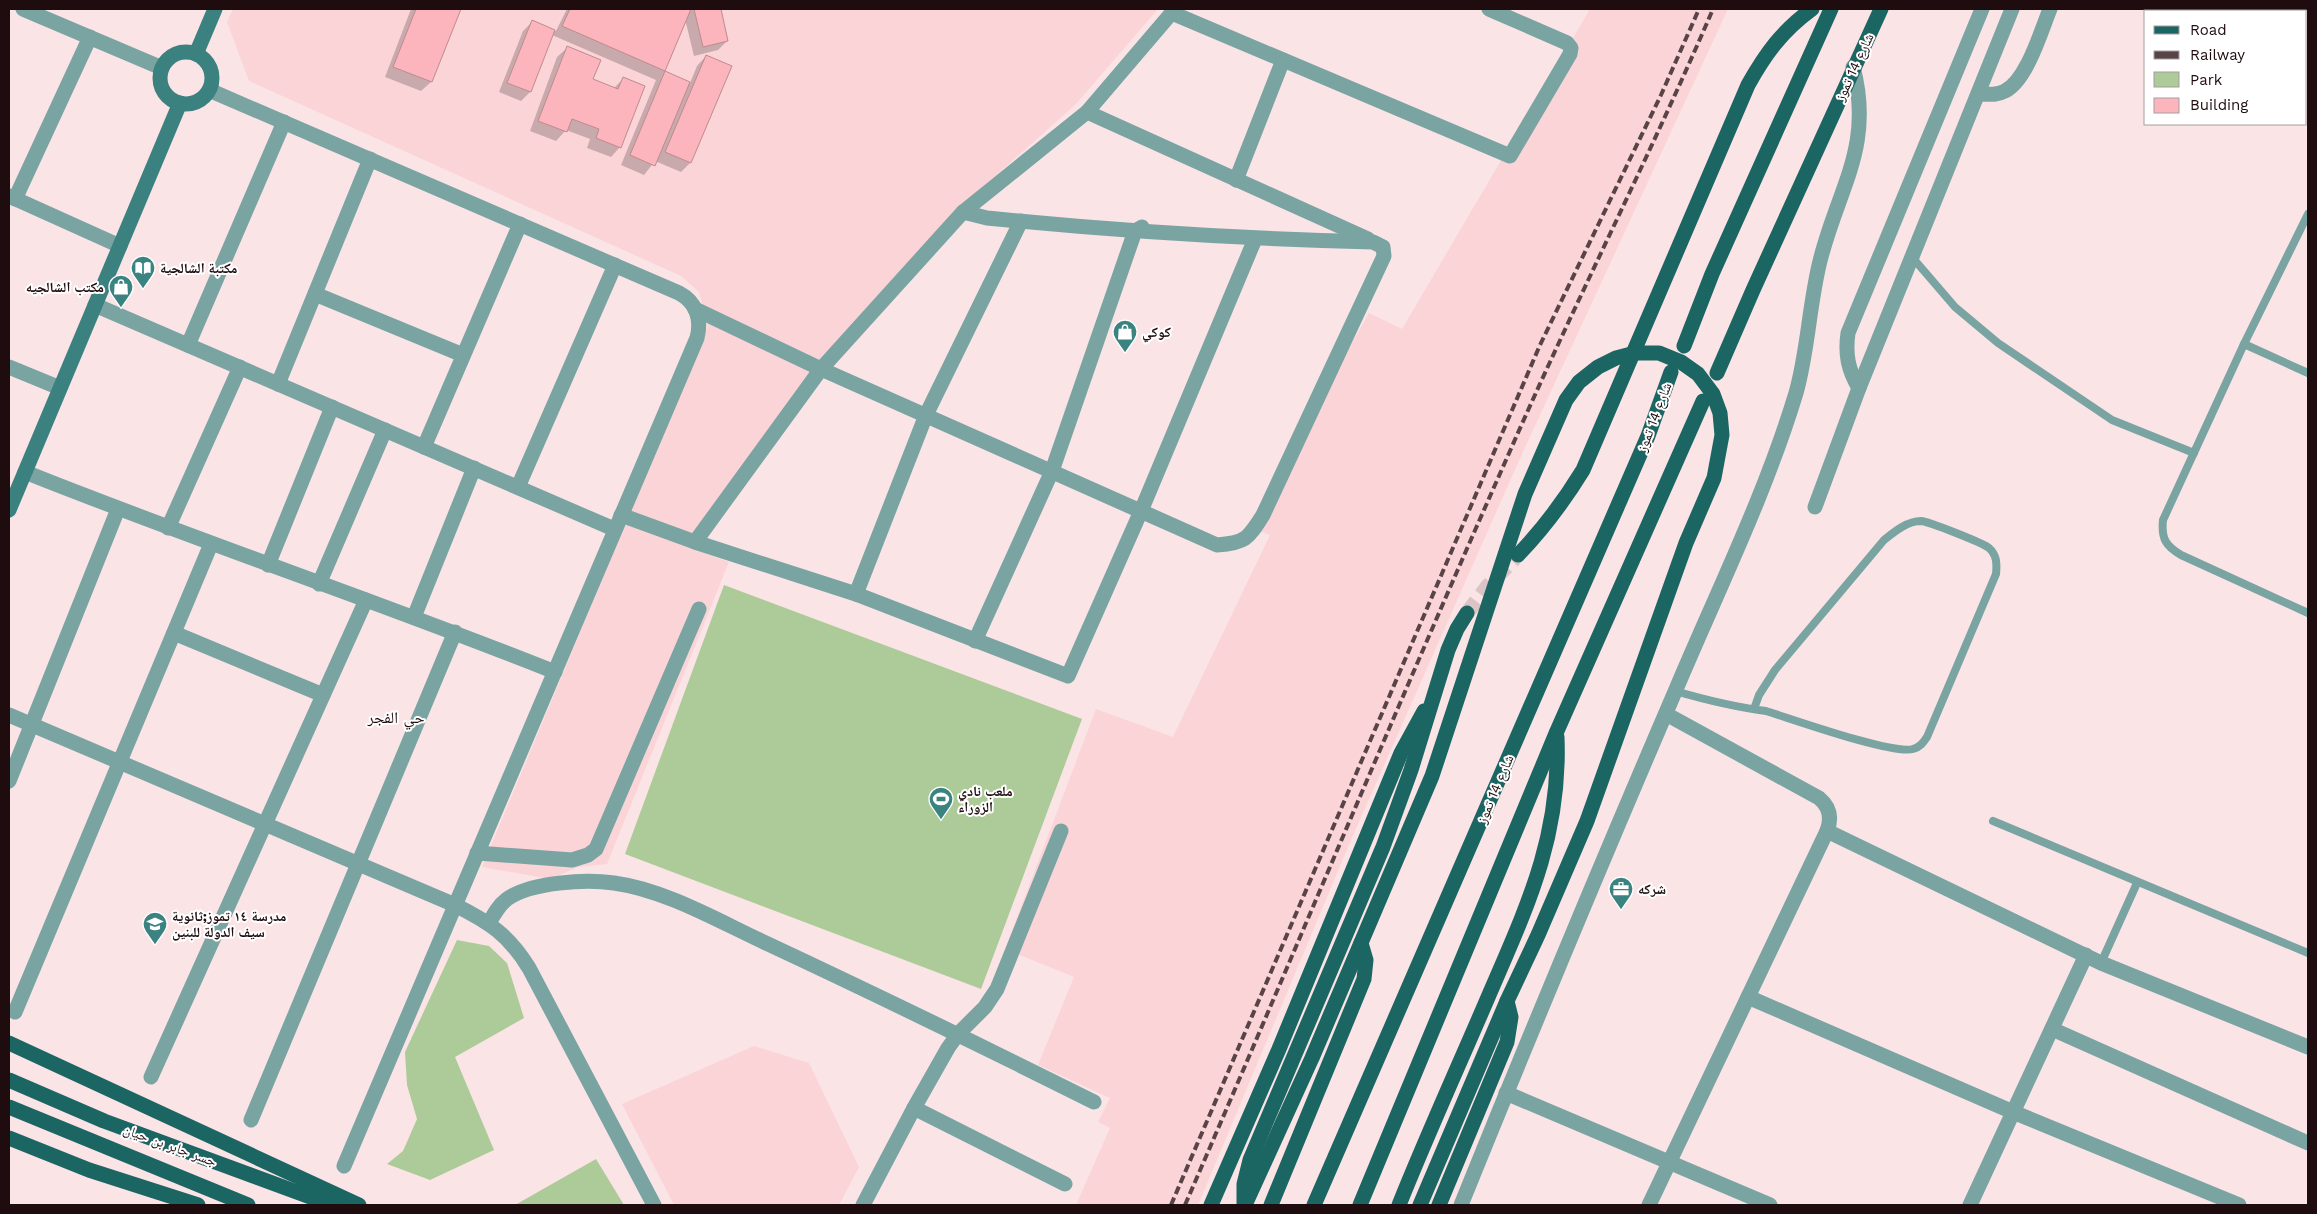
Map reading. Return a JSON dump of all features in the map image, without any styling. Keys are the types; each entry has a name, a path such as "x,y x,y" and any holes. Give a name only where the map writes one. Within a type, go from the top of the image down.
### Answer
{"main road":[{"path":"1518,555 1543,529 1583,470 1748,85 1770,48 1796,21 1812,9"},
{"path":"1684,346 1712,274 1831,9"},
{"name":"شارع 14 تموز","path":"1717,372 1853,67 1881,9"},
{"path":"1245,1205 1312,1058 1432,776 1525,494 1566,400 1579,382 1604,364 1635,353 1659,353 1682,362 1698,374 1713,394 1720,413 1722,435 1714,478 1686,543 1587,821 1538,935 1507,1001 1420,1205"},
{"name":"شارع 14 تموز","path":"1314,1205 1648,436 1671,372"},
{"path":"1360,1205 1557,731 1703,401"},
{"path":"1245,1205 1244,1184 1250,1160 1383,846 1411,770 1452,640 1467,613"},
{"path":"1211,1205 1280,1049 1401,753 1434,695"},
{"path":"1399,1205 1521,921 1544,856 1555,804 1558,768 1557,731"},
{"path":"1271,1205 1364,979 1366,960 1361,943"},
{"path":"1439,1205 1507,1042 1512,1017 1507,1001"},
{"path":"9,1043 359,1205"},
{"name":"جسر جابر بن حيان","path":"9,1080 104,1121 332,1205"},
{"name":"جسر جابر بن حيان","path":"9,1107 248,1205"},
{"path":"9,1138 89,1170 198,1205"}],"street":[{"path":"23,9 162,68"},
{"path":"196,54 215,9"},
{"path":"695,542 821,369 963,212 1087,112 1174,11 1283,60 1510,156 1570,54 1571,48 1567,43 1488,9"},
{"path":"1859,388 1851,375 1847,362 1846,347 1848,333 1982,9"},
{"path":"1815,507 1911,256 2012,9"},
{"path":"1978,94 1994,95 2005,92 2015,84 2027,63 2050,9"},
{"path":"90,37 12,197 120,246"},
{"path":"188,52 196,54 207,62 211,71 212,80 209,90 199,100 190,103 180,103 168,97 163,90 160,81 162,68 169,58 176,54 188,52"},
{"path":"1236,180 1283,60"},
{"path":"1460,1205 1763,486 1795,394 1819,264 1858,144 1860,105 1853,67"},
{"path":"209,90 679,292 689,300 700,322 697,338 344,1166"},
{"path":"9,510 180,103"},
{"path":"695,309 821,369 1218,545 1238,543 1253,531 1263,515 1384,256 1383,247 1087,112"},
{"path":"188,345 284,122"},
{"path":"278,384 370,159"},
{"path":"963,212 987,218 1140,228 1256,239 1373,242"},
{"path":"856,594 926,415 1021,221"},
{"path":"424,446 520,224"},
{"path":"975,641 1052,471 1140,228"},
{"path":"621,514 695,542 856,594 1068,676 1141,511 1256,239"},
{"path":"518,487 616,265"},
{"path":"315,294 463,355"},
{"path":"95,305 614,529"},
{"path":"9,367 60,388"},
{"path":"168,528 240,367"},
{"path":"268,565 332,407"},
{"path":"319,584 385,430"},
{"path":"414,617 474,468"},
{"path":"25,472 168,528 455,632 555,672"},
{"path":"9,781 118,509"},
{"path":"14,1012 211,544"},
{"path":"151,1077 366,600"},
{"path":"477,853 572,860 588,855 596,848 698,608"},
{"path":"251,1120 455,632"},
{"path":"174,633 323,695"},
{"path":"1649,1205 1826,831 1829,813 1824,802 1819,798 1666,714"},
{"path":"9,715 455,905 489,923 506,936 529,968 654,1205"},
{"path":"864,1205 914,1108 958,1034 986,1007 997,989 1061,831"},
{"path":"1826,831 2101,963 2308,1047"},
{"path":"489,923 497,909 506,899 535,888 596,881 638,888 685,906 958,1034 1094,1102"},
{"path":"1972,1204 2086,955"},
{"path":"1748,997 2013,1112 2239,1205"},
{"path":"2052,1029 2308,1143"},
{"path":"1506,1093 1770,1205"},
{"path":"914,1108 1065,1184"}],"lane":[{"path":"2308,214 2244,344 2163,520 2161,532 2164,542 2181,555 2308,612"},
{"path":"1911,256 1955,307 1998,343 2112,420 2194,453"},
{"path":"2244,344 2308,373"},
{"path":"1676,691 1713,702 1754,709 1766,711 1888,748 1912,750 1922,745 1927,737 1996,574 1996,558 1989,548 1980,543 1922,521 1901,528 1884,540 1775,670 1759,696 1754,709"},
{"path":"1993,821 2137,883 2308,953"},
{"path":"2101,963 2137,883"}],"shaded area":[{"path":"233,9 1158,9 1076,104 956,211 797,390 685,546 729,562 607,864 578,867 550,879 482,867 708,326 699,292 681,276 249,81 227,22"},
{"path":"1590,9 1728,9 1521,456 1351,840 1198,1205 1076,1205 1110,1128 1098,1122 1110,1098 1038,1065 1074,977 1005,949 1096,709 1173,737 1270,535 1248,527 1369,313 1402,329"},
{"path":"754,1046 809,1063 859,1167 839,1205 674,1205 622,1104"}],"green space":[{"path":"724,585 1082,719 981,989 625,854"},
{"path":"457,940 489,946 507,963 524,1018 455,1057 494,1150 430,1180 387,1164 403,1151 417,1119 407,1085 405,1052"},
{"path":"596,1159 624,1205 515,1205"}],"building":[{"path":"416,9 461,9 432,82 393,67"},
{"path":"570,9 691,9 665,71 562,26"},
{"path":"694,9 721,9 728,41 703,47"},
{"path":"532,20 555,30 531,92 507,83"},
{"path":"567,46 601,60 593,79 618,89 623,77 645,86 621,148 596,138 599,129 572,119 567,132 538,121"},
{"path":"706,55 732,66 691,163 665,152"},
{"path":"665,71 690,82 655,166 630,155"}],"tunnel":[{"path":"1467,613 1487,587 1518,555"}],"railway":[{"path":"1171,1205 1540,345 1661,95 1699,9"},
{"path":"1185,1205 1510,451 1689,65 1713,9"}],"place":[{"name":"مكتبة الشالجية","path":"143,289"},
{"name":"مكتب الشالجيه","path":"121,308"},
{"name":"كوكي","path":"1125,353"},
{"name":"ملعب نادي الزوراء","path":"941,820"},
{"name":"شركه","path":"1621,910"},
{"name":"مدرسة ١٤ تموز;ثانوية سيف الدولة للبنين","path":"155,945"}],"district":[{"name":"حي الفجر","path":"396,717"}]}
